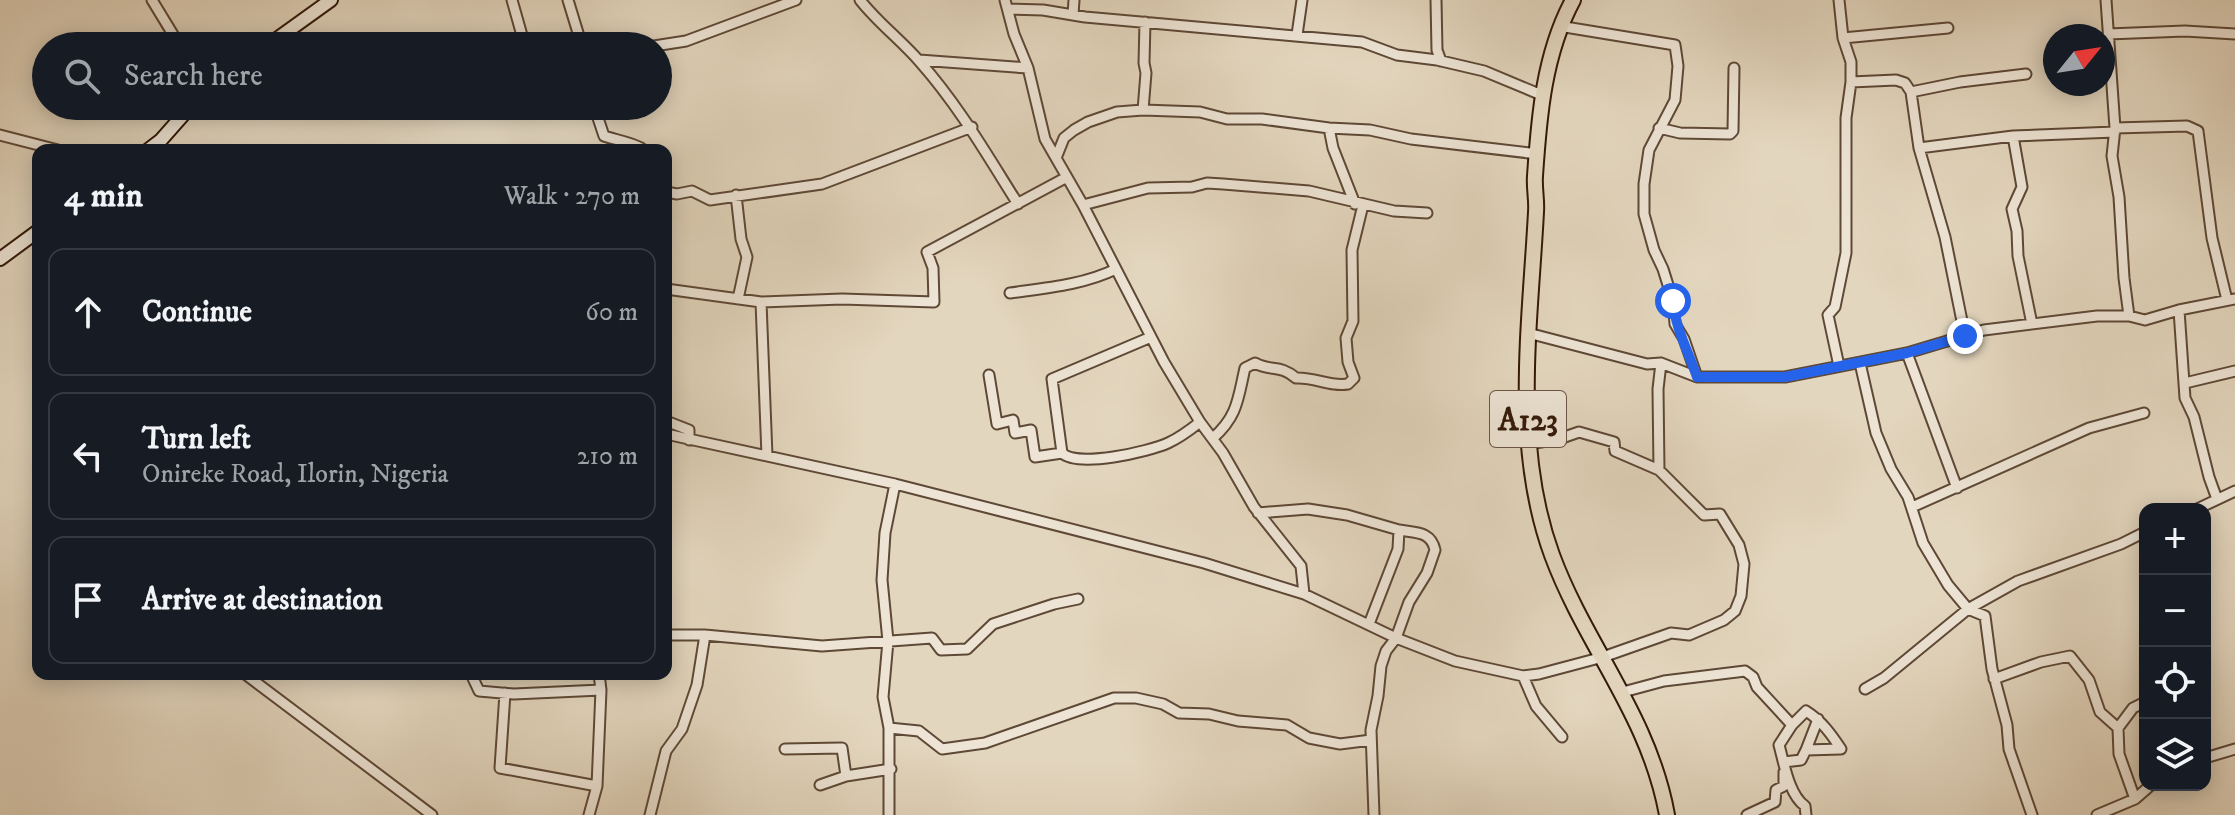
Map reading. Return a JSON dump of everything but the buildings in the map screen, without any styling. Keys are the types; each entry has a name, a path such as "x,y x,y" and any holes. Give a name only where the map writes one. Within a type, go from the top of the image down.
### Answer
{"highway":[{"name":"A123","path":"1573,0 1559,26 1547,73 1534,179 1536,208 1528,333 1529,444 1537,505 1551,551 1570,598 1623,692 1647,746 1667,815"}],"main road":[{"path":"286,32 331,0"},
{"path":"156,144 179,120"},
{"path":"0,259 32,235"}],"street":[{"path":"152,0 171,32"},
{"path":"512,0 521,32"},
{"path":"568,0 578,32"},
{"path":"672,43 686,41 796,0"},
{"path":"860,0 874,19 919,60 972,127 1018,204"},
{"path":"1073,15 1074,0"},
{"path":"1297,35 1302,0"},
{"path":"1436,0 1437,50 1441,61"},
{"path":"1839,0 1843,38 1851,62 1846,118 1846,253 1835,307 1828,315 1839,366"},
{"path":"2106,0 2107,24"},
{"path":"1304,594 1301,566 1258,513 1200,422 1045,139 1028,68 1006,4 1073,15 1362,42 1397,55 1441,61 1504,77 1521,88 1544,96"},
{"path":"1143,110 1145,22"},
{"path":"1559,26 1675,45 1678,66 1675,100 1659,128 1645,171 1644,214 1673,301 1675,324 1684,339 1697,377"},
{"path":"1843,38 1948,28"},
{"path":"2115,34 2185,31 2235,34"},
{"path":"919,60 1028,68"},
{"path":"1659,128 1680,133 1730,134 1733,131 1734,68"},
{"path":"1911,92 2026,74"},
{"path":"1851,82 1896,80 1905,83 1911,92 1919,148 1945,237 1965,336"},
{"path":"2113,96 2115,130 2112,156 2119,197 2129,316"},
{"path":"1056,158 1064,138 1074,130 1117,112 1143,110 1200,112 1227,119 1262,119 1370,130 1411,139 1538,154"},
{"path":"599,120 604,136 622,144"},
{"path":"1528,333 1647,364 1661,363 1697,377 1785,377 1907,353 1984,330 2097,316 2129,316 2145,320 2231,299 2210,224 2198,131 2187,126 2013,136 1919,148"},
{"path":"672,193 692,191 710,200 822,184 972,127"},
{"path":"1213,438 1232,417 1241,393 1245,368 1255,363 1262,367 1286,369 1296,378 1310,377 1336,386 1348,384 1354,378 1348,362 1346,338 1353,321 1352,250 1359,205 1333,148 1329,128"},
{"path":"0,135 35,144"},
{"path":"2013,136 2022,187 2012,209 2032,324"},
{"path":"672,290 761,302 842,299 934,302 933,268 927,252 1067,177"},
{"path":"1083,205 1148,188 1192,187 1207,183 1309,191 1359,205 1427,213"},
{"path":"736,195 741,239 747,257 738,299"},
{"path":"1010,293 1066,286 1100,277 1116,269"},
{"path":"761,302 767,456"},
{"path":"2179,310 2185,398 2194,417 2217,499"},
{"path":"1151,337 1052,379 1062,453 1069,459 1130,455 1168,443 1200,422"},
{"path":"1907,353 1957,488"},
{"path":"1659,470 1658,389 1661,363"},
{"path":"1860,363 1876,433 1912,507 1923,543 1948,585 1968,609 1985,616 2009,749 2032,815"},
{"path":"2185,383 2235,371"},
{"path":"989,375 997,424 1013,420 1015,433 1031,430 1035,457 1062,453"},
{"path":"1912,507 2089,428 2144,413"},
{"path":"672,423 689,430 689,440"},
{"path":"672,436 895,484 1204,563 1304,594 1396,638 1455,661 1523,676 1603,657 1671,633 1689,635 1724,620 1735,611 1741,596 1744,564 1733,532 1720,514 1704,515 1659,470 1615,451 1614,442 1579,432 1529,444"},
{"path":"889,815 889,728 883,697 888,641 882,580 885,533 895,484"},
{"path":"2209,503 2235,491"},
{"path":"1258,513 1308,509 1347,515 1430,537 1435,550 1427,573 1406,609 1396,638 1386,651 1381,666 1371,740 1374,815"},
{"path":"1369,624 1398,549 1399,530"},
{"path":"1865,689 1884,678 1968,609 2018,581 2139,535"},
{"path":"672,635 705,635 822,646 932,638 941,650 967,649 993,624 1078,599"},
{"path":"650,815 666,751 682,729 697,685 705,635"},
{"path":"1994,679 2041,662 2070,656 2089,680 2100,712 2118,728"},
{"path":"1623,692 1664,681 1745,671 1792,725"},
{"path":"1523,676 1536,706 1562,737"},
{"path":"253,680 432,815"},
{"path":"474,680 479,691 601,690"},
{"path":"589,815 597,786 600,680"},
{"path":"505,693 500,768 597,786"},
{"path":"889,728 919,731 942,749 985,743 1114,698 1136,698 1163,704 1179,713 1287,725 1309,738 1340,744 1371,740"},
{"path":"2135,799 2119,754 2118,728 2133,708 2139,705"},
{"path":"1806,750 1841,749 1818,719 1806,711 1779,745 1798,802 1805,806 1806,815"},
{"path":"1784,762 1801,760 1818,719"},
{"path":"785,749 842,748 846,776"},
{"path":"2211,756 2235,749"},
{"path":"1747,815 1775,802 1776,790 1784,786 1784,762"},
{"path":"820,785 846,776 891,769"},
{"path":"2097,815 2135,799 2144,791"}],"route":[{"path":"1673,301 1675,324 1684,339 1697,377 1785,377 1907,353 1965,336"}]}
